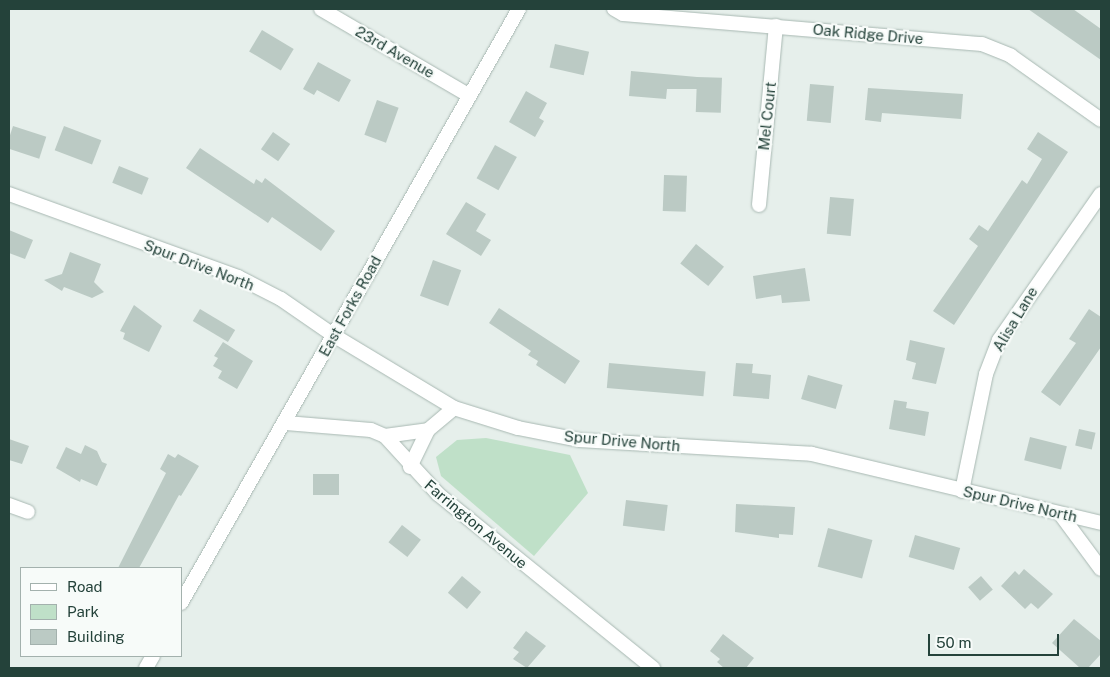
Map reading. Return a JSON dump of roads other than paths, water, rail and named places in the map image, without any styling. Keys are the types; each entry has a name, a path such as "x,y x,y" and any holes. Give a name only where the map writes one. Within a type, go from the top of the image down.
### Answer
{"street":[{"name":"23rd Avenue","path":"321,9 468,95"},
{"name":"East Forks Road","path":"182,601 273,439 286,423 333,335 518,9"},
{"name":"Oak Ridge Drive","path":"614,9 623,14 982,44 1011,56 1101,120"},
{"name":"Mel Court","path":"759,205 776,26"},
{"name":"Spur Drive North","path":"9,194 238,277 281,299 333,335 454,408 518,428 579,440 812,454 1061,515 1101,523"},
{"name":"Alisa Lane","path":"962,491 986,374 999,340 1101,194"},
{"path":"410,467 428,430 454,408"},
{"path":"286,423 371,430 385,436 428,430"},
{"name":"Farrington Avenue","path":"385,436 410,467 438,494 653,668"},
{"path":"9,505 28,512"},
{"path":"1061,515 1101,569"},
{"path":"146,668 152,657"}]}
